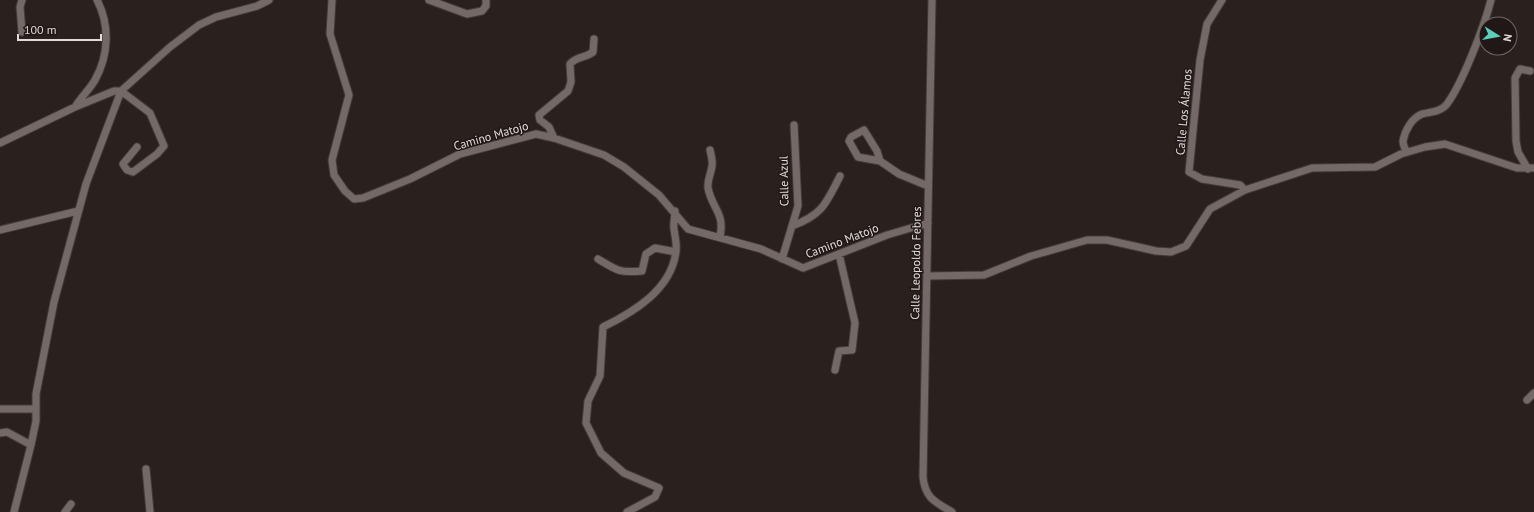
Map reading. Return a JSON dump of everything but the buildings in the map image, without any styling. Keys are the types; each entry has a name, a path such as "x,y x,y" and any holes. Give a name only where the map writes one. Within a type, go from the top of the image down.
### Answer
{"street":[{"path":"22,0 20,7 22,32"},
{"path":"75,107 81,96 95,80 103,61 106,26 104,14 97,0"},
{"path":"14,512 31,444 36,408 36,394 54,302 86,184 120,91 170,46 199,25 216,18 257,6 269,0"},
{"name":"Camino Matojo","path":"332,0 330,34 349,95 332,160 334,175 345,191 354,199 363,198 410,179 460,154 510,139 536,134 554,138 604,156 624,167 654,190 675,211 688,229 761,249 803,268 887,235 928,223"},
{"path":"429,0 466,14 482,12 486,6 486,0"},
{"name":"Calle Leopoldo Febres","path":"932,0 924,489 936,503 952,512"},
{"name":"Calle Los Álamos","path":"1222,0 1207,24 1200,60 1189,172 1202,179 1240,185 1245,190"},
{"path":"1406,152 1403,142 1409,125 1420,115 1438,111 1446,105 1460,81 1487,17 1491,0"},
{"path":"554,138 549,127 540,120 539,115 568,91 571,82 570,64 574,59 589,55 593,52 594,39"},
{"path":"1530,71 1520,69 1515,78 1516,141 1518,152 1531,169"},
{"path":"0,143 8,141 75,107 114,91 120,91 150,113 164,146 157,154 133,172 127,170 123,164 137,147"},
{"name":"Calle Azul","path":"782,259 798,206 794,125"},
{"path":"880,161 877,151 864,130 851,137 849,141 858,157 880,161 899,174 928,186"},
{"path":"928,276 984,275 1031,256 1087,240 1107,240 1156,252 1171,252 1186,246 1210,209 1245,190 1312,168 1375,167 1406,152 1445,144 1517,168 1531,169"},
{"path":"710,150 712,164 708,180 708,188 720,214 722,227 720,237"},
{"path":"792,226 810,219 820,211 840,176"},
{"path":"0,230 78,211"},
{"path":"627,512 655,497 659,488 624,473 601,453 586,423 588,401 600,376 603,327 629,315 650,298 668,277 676,252 677,240 674,229 675,211"},
{"path":"598,259 620,273 642,271 646,254 655,248 676,252"},
{"path":"835,370 839,351 852,350 855,322 839,254"},
{"path":"1527,400 1534,393"},
{"path":"0,409 36,408"},
{"path":"0,433 7,432 31,444"},
{"path":"146,469 150,512"},
{"path":"65,512 71,504"}]}
